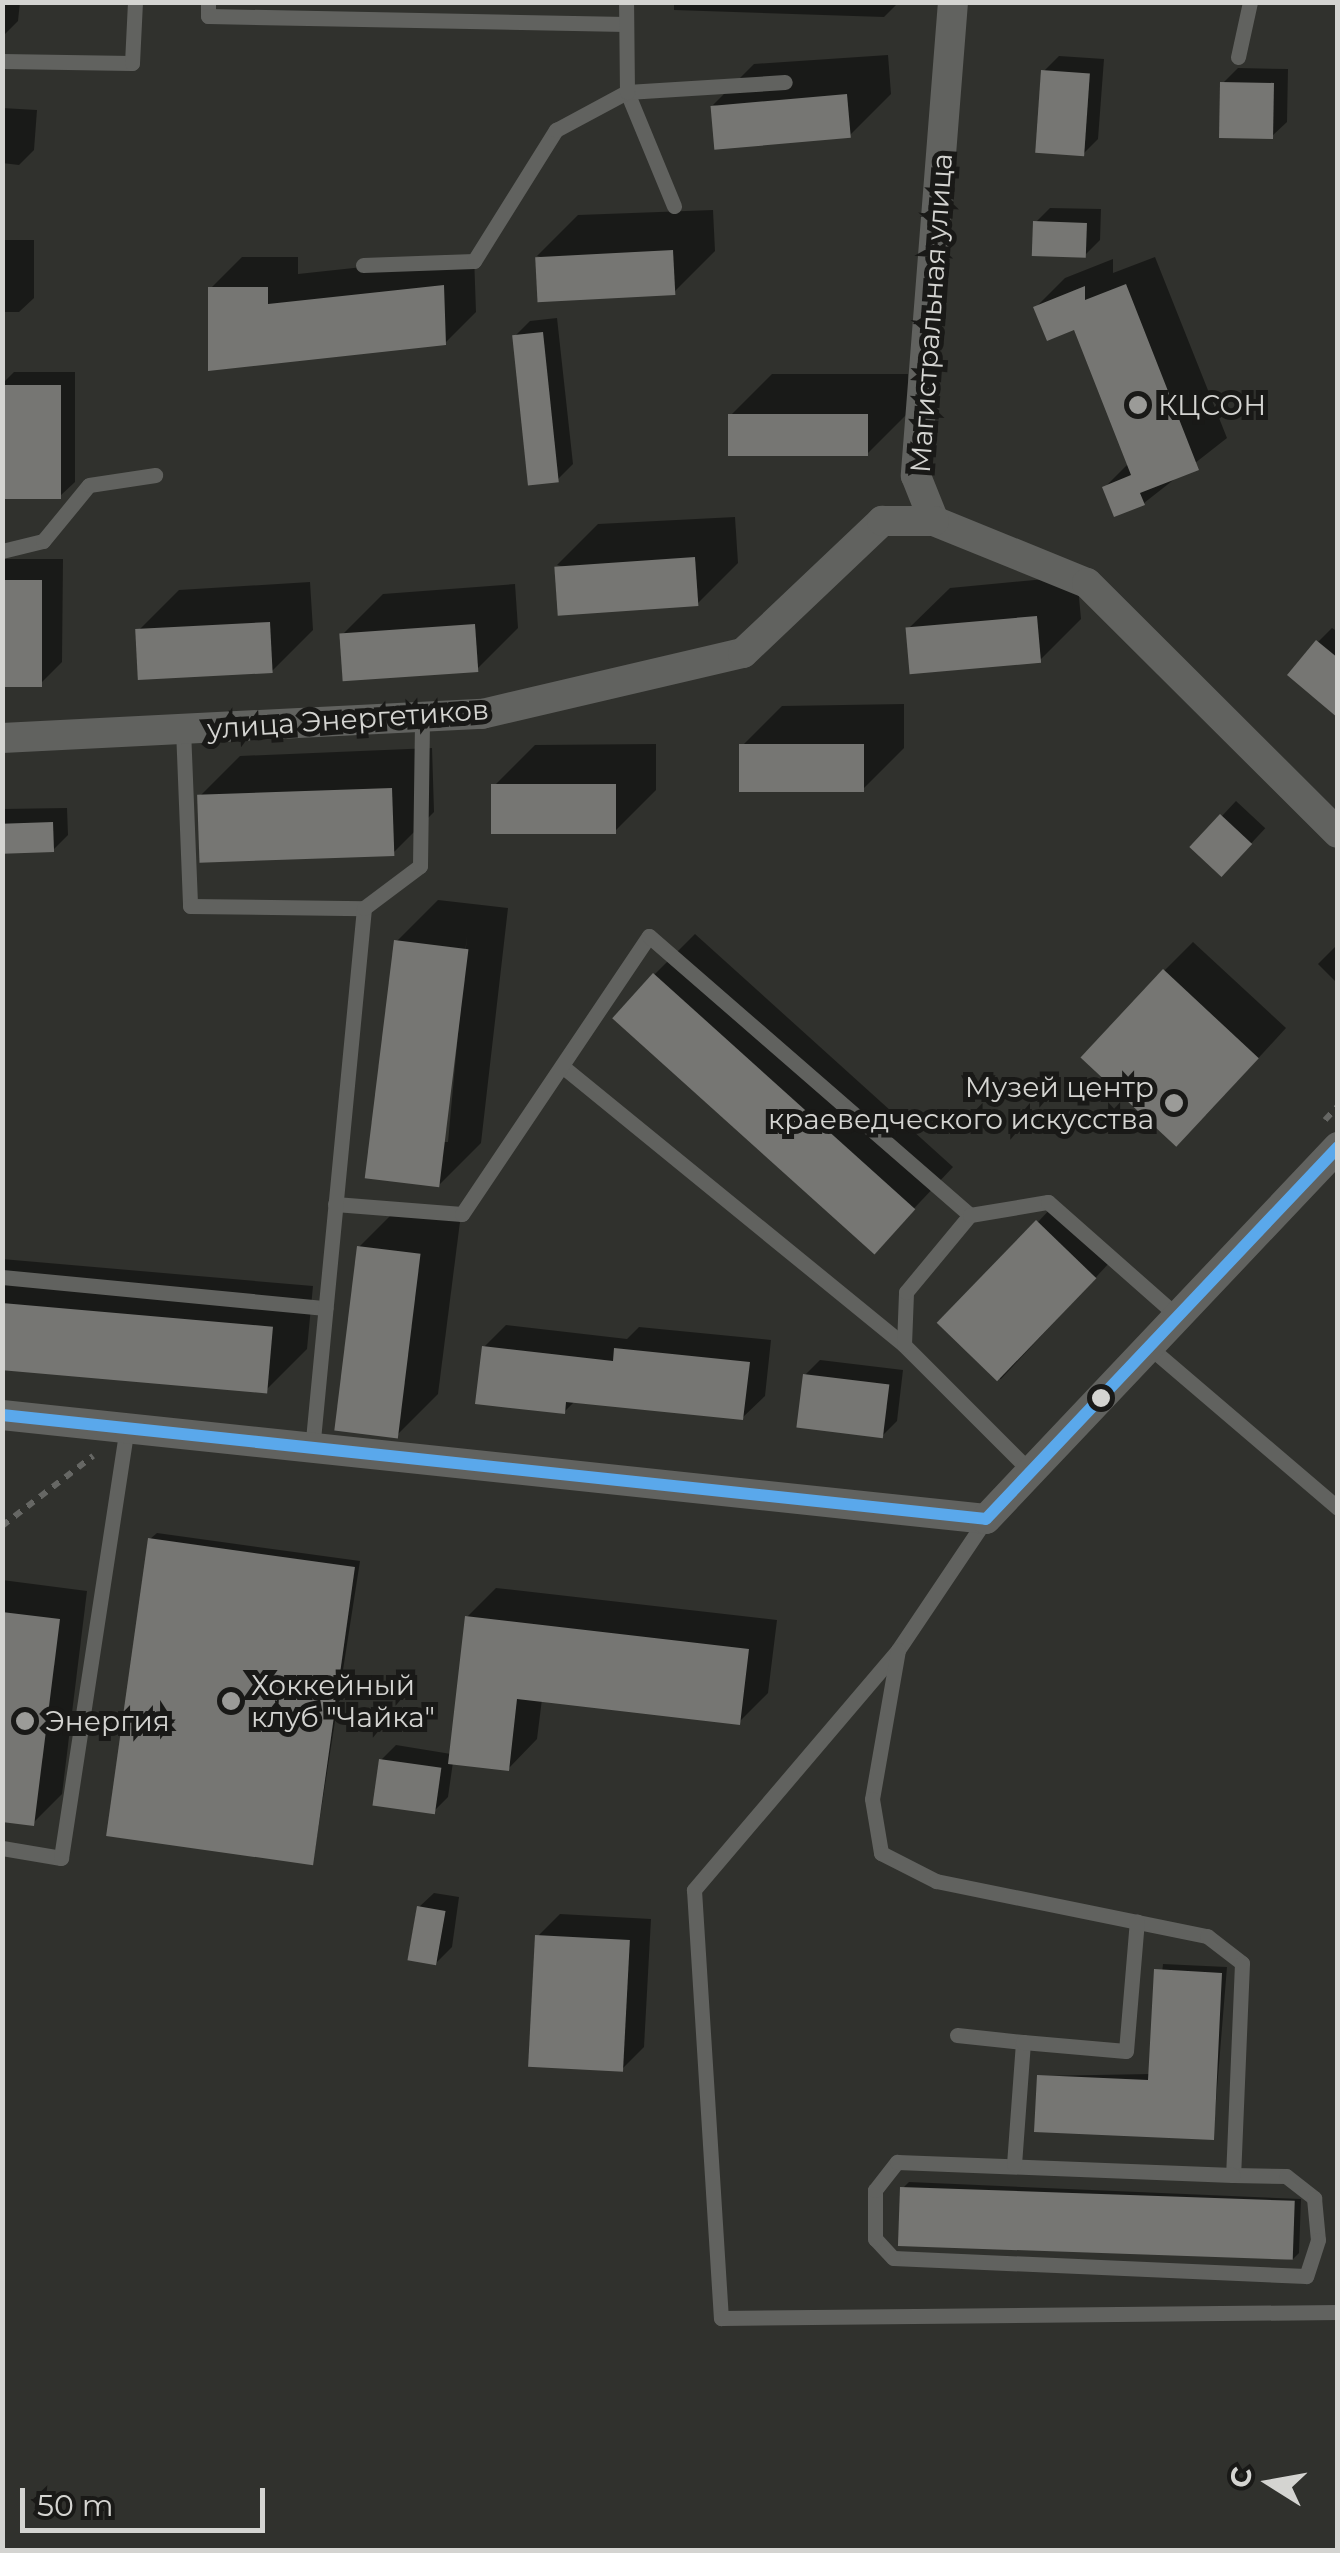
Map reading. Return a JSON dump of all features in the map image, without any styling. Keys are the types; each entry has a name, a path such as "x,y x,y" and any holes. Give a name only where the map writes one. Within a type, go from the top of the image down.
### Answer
{"street":[{"name":"Магистральная улица","path":"934,521 916,476 953,2"},
{"name":"улица Энергетиков","path":"2,738 482,714 743,654 882,521 934,521"},
{"path":"934,521 1087,583 1338,833"},
{"path":"2,1414 126,1431 986,1519 1338,1147"}],"lane":[{"path":"2,61 132,63 134,2"},
{"path":"208,2 208,16 626,24"},
{"path":"626,2 627,92 674,206"},
{"path":"1238,57 1250,2"},
{"path":"363,265 474,261 556,130 627,92 785,82"},
{"path":"2,551 43,541 89,485 154,475"},
{"path":"182,729 190,906 364,908 420,866 422,717"},
{"path":"312,1450 364,908"},
{"path":"335,1204 462,1214 649,936 970,1215"},
{"path":"562,1066 904,1344 1030,1472"},
{"path":"904,1344 906,1292 970,1215 1048,1202 1176,1315"},
{"path":"2,1277 326,1308"},
{"path":"1148,1346 1338,1508"},
{"path":"2,1848 60,1858 126,1431"},
{"path":"986,1519 898,1650 694,1890 721,2318 1338,2312"},
{"path":"898,1650 872,1799 880,1853 936,1880 1207,1936 1242,1963 1233,2175"},
{"path":"956,2035 1126,2050 1137,1921"},
{"path":"1014,2164 1022,2042"},
{"path":"897,2162 1233,2175 1286,2176 1314,2198 1318,2240 1306,2276 892,2258 875,2239 875,2190 897,2162"}],"path":[{"path":"2,1526 126,1431"}],"building":[{"path":"1041,70 1090,73 1084,156 1035,153"},
{"path":"1220,82 1274,83 1273,139 1219,138"},
{"path":"847,94 851,138 714,150 711,106"},
{"path":"1033,221 1087,223 1086,258 1032,256"},
{"path":"673,250 675,295 538,302 535,257"},
{"name":"КЦСОН","path":"1126,284 1199,470 1140,493 1145,505 1114,517 1102,487 1131,475 1074,330 1047,341 1033,307 1085,286 1085,300"},
{"path":"444,285 446,345 208,371 208,287 268,287 268,304"},
{"path":"543,332 559,482 528,485 512,335"},
{"path":"2,385 61,385 61,499 2,499"},
{"path":"728,414 868,414 868,456 728,456"},
{"path":"695,557 698,606 558,616 554,567"},
{"path":"2,580 42,580 42,687 2,687"},
{"path":"1037,616 1041,663 910,674 906,628"},
{"path":"270,622 273,673 138,680 135,629"},
{"path":"475,624 478,672 343,681 339,633"},
{"path":"1316,640 1338,658 1338,718 1287,675"},
{"path":"739,744 864,744 864,792 739,792"},
{"path":"491,784 616,784 616,834 491,834"},
{"path":"392,788 394,856 199,863 197,795"},
{"path":"1220,814 1252,844 1221,877 1189,847"},
{"path":"53,822 54,852 3,854 2,824"},
{"path":"394,940 468,949 439,1187 365,1178"},
{"name":"Музей центр краеведческого искусства","path":"1163,969 1259,1058 1176,1147 1080,1057"},
{"path":"653,973 915,1209 875,1255 612,1018"},
{"path":"1036,1220 1096,1278 997,1381 937,1323"},
{"path":"357,1246 421,1254 398,1438 334,1431"},
{"path":"2,1303 273,1327 267,1393 2,1370"},
{"path":"482,1346 613,1361 614,1348 750,1362 743,1420 566,1402 565,1414 475,1404"},
{"path":"803,1374 889,1385 883,1438 796,1428"},
{"name":"Хоккейный клуб \"Чайка\"","path":"148,1538 355,1567 313,1865 106,1836"},
{"name":"Энергия","path":"2,1612 60,1619 34,1826 2,1822"},
{"path":"465,1616 749,1649 740,1725 517,1699 509,1771 448,1764"},
{"path":"379,1759 441,1768 435,1814 372,1806"},
{"path":"417,1906 446,1911 436,1965 407,1960"},
{"path":"535,1935 630,1940 623,2072 528,2067"},
{"path":"1154,1969 1222,1973 1214,2140 1034,2132 1037,2075 1148,2080"},
{"path":"900,2187 1295,2201 1293,2260 898,2246"}],"transit line":[{"path":"2,1415 986,1519 1338,1147"}],"place":[{"name":"КЦСОН","path":"1138,405"},
{"name":"Музей центр краеведческого искусства","path":"1174,1103"},
{"name":"Хоккейный клуб \"Чайка\"","path":"231,1701"},
{"name":"Энергия","path":"25,1721"}]}
